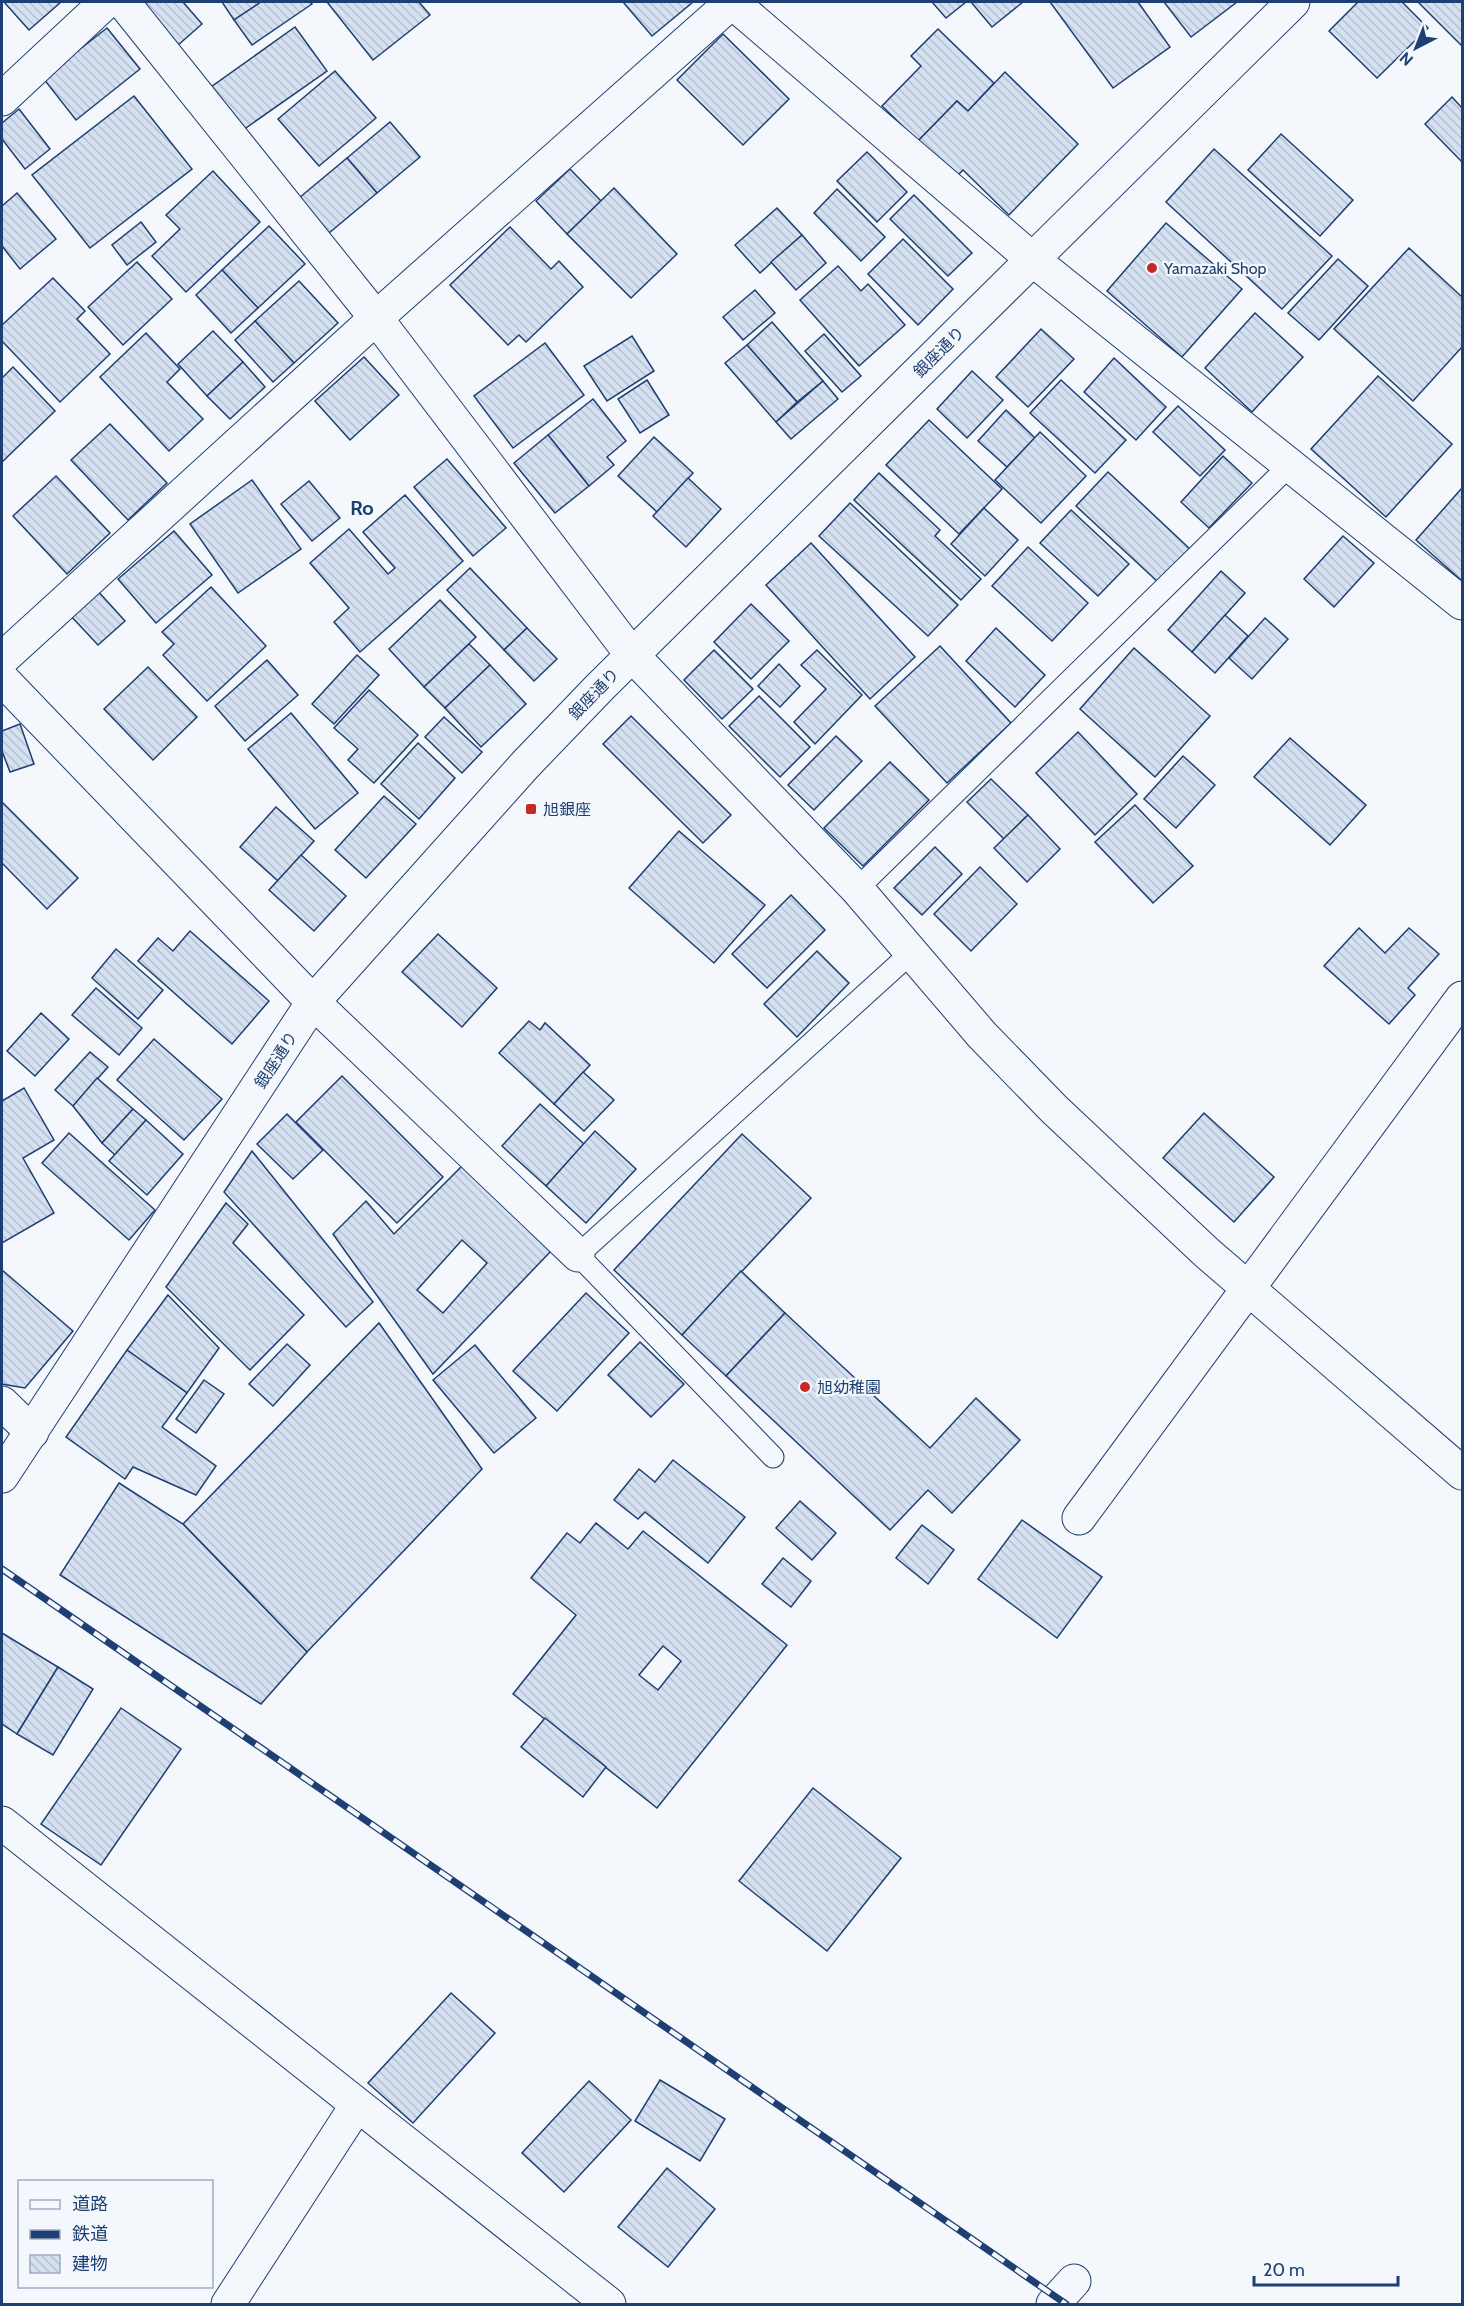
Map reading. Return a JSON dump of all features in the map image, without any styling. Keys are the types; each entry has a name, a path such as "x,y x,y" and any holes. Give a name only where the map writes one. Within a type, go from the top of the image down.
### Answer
{"street":[{"path":"2,99 106,2"},
{"path":"123,2 376,318 632,655 857,889 982,1035 1054,1109 1248,1289 1462,1473"},
{"path":"2,659 376,318 732,2 1032,259 1462,603"},
{"name":"銀座通り","path":"2,1476 314,1002 525,765 632,655 1293,2"},
{"path":"2,679 314,1002 578,1255"},
{"path":"1079,1518 1462,998"},
{"path":"2,1403 32,1432"},
{"path":"2,1823 609,2304"},
{"path":"228,2304 357,2105"}],"lane":[{"path":"857,889 1290,465"},
{"path":"773,1457 578,1255 912,952"}],"building":[{"path":"4,2 61,2 29,30"},
{"path":"138,2 183,2 202,24 177,46"},
{"path":"222,2 261,2 234,20"},
{"path":"261,2 310,2 312,4 252,45 234,20"},
{"path":"327,2 419,2 430,15 373,60"},
{"path":"623,2 693,2 652,36"},
{"path":"932,2 966,2 946,18"},
{"path":"971,2 1023,2 992,27"},
{"path":"1050,2 1138,2 1170,47 1113,88"},
{"path":"1164,2 1237,2 1191,37"},
{"path":"1358,2 1402,2 1428,28 1377,78 1329,31"},
{"path":"1418,2 1462,2 1462,46"},
{"path":"295,27 327,71 243,130 211,87"},
{"path":"107,28 140,69 76,120 43,78"},
{"path":"938,29 994,83 968,111 957,101 918,141 882,106 921,66 911,56"},
{"path":"723,34 789,99 743,145 677,80"},
{"path":"335,71 376,118 319,166 278,119"},
{"path":"1005,72 1078,144 1009,215 963,170 955,178 918,141 957,101 968,111"},
{"path":"134,96 192,169 90,248 32,175"},
{"path":"1452,97 1462,108 1462,162 1425,124"},
{"path":"19,109 50,149 25,169 2,139 2,123"},
{"path":"390,122 420,157 377,193 347,158"},
{"path":"1281,134 1353,200 1320,236 1248,170"},
{"path":"1214,149 1332,256 1282,309 1166,202"},
{"path":"867,152 907,192 877,222 837,181"},
{"path":"347,158 377,193 329,233 299,198"},
{"path":"570,169 601,201 567,234 536,201"},
{"path":"213,171 260,222 186,292 152,256 180,229 166,215"},
{"path":"614,188 677,254 631,298 567,234"},
{"path":"837,189 885,237 861,261 814,213"},
{"path":"17,193 56,239 20,269 2,246 2,206"},
{"path":"914,195 972,253 948,276 890,219"},
{"path":"777,208 802,235 760,273 735,245"},
{"path":"141,222 156,242 127,265 112,245"},
{"path":"1166,223 1242,289 1182,357 1107,291"},
{"path":"269,226 305,264 258,308 222,270"},
{"path":"510,227 551,269 559,261 583,287 526,342 519,335 508,345 450,285"},
{"path":"802,235 826,263 796,290 771,262"},
{"path":"903,239 953,289 918,325 868,274"},
{"path":"1409,248 1462,297 1462,347 1413,401 1334,329"},
{"path":"1338,259 1368,286 1319,340 1288,313"},
{"path":"137,262 172,299 123,345 88,307"},
{"path":"838,266 861,291 868,284 905,325 859,366 800,300"},
{"path":"222,270 258,308 231,333 196,295"},
{"path":"53,278 85,311 77,319 110,354 60,402 2,341 2,325"},
{"path":"299,281 338,323 294,363 255,321"},
{"path":"755,290 775,313 743,340 723,317"},
{"path":"1255,313 1303,357 1252,412 1205,368"},
{"path":"255,321 294,363 273,382 235,340"},
{"path":"772,322 823,381 797,402 747,345"},
{"path":"1041,329 1074,359 1028,407 996,377"},
{"path":"213,331 243,362 207,396 178,364"},
{"path":"146,333 180,369 167,382 203,419 169,451 100,377"},
{"path":"824,334 861,376 842,392 805,351"},
{"path":"632,336 654,371 607,401 584,366"},
{"path":"545,343 584,395 513,448 474,396"},
{"path":"747,345 797,402 776,422 725,363"},
{"path":"364,357 399,395 350,440 315,401"},
{"path":"1114,358 1166,407 1136,440 1084,392"},
{"path":"243,362 265,387 230,419 207,396"},
{"path":"13,367 55,411 2,462 2,378"},
{"path":"972,371 1003,400 967,438 937,409"},
{"path":"1378,376 1452,444 1386,517 1311,449"},
{"path":"647,380 669,415 640,433 618,399"},
{"path":"1061,380 1126,440 1095,473 1030,413"},
{"path":"823,381 838,399 791,439 776,422"},
{"path":"593,399 626,441 607,457 614,465 589,486 548,435"},
{"path":"1178,406 1225,450 1200,476 1153,432"},
{"path":"1006,410 1035,438 1007,467 978,441"},
{"path":"929,420 1002,489 959,534 886,465"},
{"path":"110,424 167,483 128,520 71,460"},
{"path":"1040,432 1086,476 1041,523 995,480"},
{"path":"548,435 589,486 555,513 514,463"},
{"path":"654,437 693,473 657,512 618,476"},
{"path":"1223,456 1252,483 1209,528 1181,502"},
{"path":"447,459 506,528 473,556 414,487"},
{"path":"1108,472 1191,550 1159,583 1076,506"},
{"path":"879,473 940,530 935,536 981,579 961,600 854,500"},
{"path":"56,476 110,533 67,574 13,516"},
{"path":"688,478 721,509 686,547 653,516"},
{"path":"252,480 301,549 238,593 190,524"},
{"path":"309,481 340,518 312,541 281,504"},
{"path":"1462,488 1462,581 1416,540"},
{"path":"405,495 463,561 360,652 334,622 349,608 310,563 349,529 388,574 395,568 363,532"},
{"path":"850,503 958,605 928,636 819,536"},
{"path":"984,508 1018,540 985,576 951,544"},
{"path":"1071,510 1129,564 1098,596 1040,543"},
{"path":"174,531 212,575 156,623 118,579"},
{"path":"1343,536 1374,563 1334,607 1304,579"},
{"path":"811,543 915,657 870,699 766,585"},
{"path":"1028,547 1088,603 1052,641 992,586"},
{"path":"470,568 527,628 504,650 447,590"},
{"path":"1221,571 1245,593 1192,652 1168,630"},
{"path":"211,587 266,646 207,701 163,655 174,644 162,632"},
{"path":"96,589 125,621 98,645 69,614"},
{"path":"440,600 476,637 424,687 389,649"},
{"path":"751,604 789,641 751,679 714,642"},
{"path":"1225,615 1248,636 1215,673 1192,652"},
{"path":"1265,618 1288,639 1252,679 1229,658"},
{"path":"527,628 557,659 534,681 504,650"},
{"path":"996,628 1045,675 1015,707 966,661"},
{"path":"469,644 490,665 445,708 424,687"},
{"path":"940,646 1011,723 947,783 875,706"},
{"path":"1134,648 1210,716 1155,777 1080,709"},
{"path":"714,650 753,689 722,719 684,680"},
{"path":"817,650 862,695 815,744 794,722 826,689 801,665"},
{"path":"357,655 379,675 334,724 312,704"},
{"path":"267,660 298,695 245,741 215,706"},
{"path":"779,664 800,686 780,707 758,686"},
{"path":"490,665 526,704 481,747 445,708"},
{"path":"148,667 197,717 153,760 104,709"},
{"path":"369,690 418,735 374,783 348,760 358,749 334,728"},
{"path":"759,696 810,747 780,777 729,726"},
{"path":"291,713 358,793 315,829 248,749"},
{"path":"631,716 731,815 703,843 603,744"},
{"path":"444,717 482,752 462,773 425,737"},
{"path":"20,724 34,764 10,772 2,751 2,731"},
{"path":"1078,732 1137,794 1095,835 1036,773"},
{"path":"836,736 862,761 814,810 788,785"},
{"path":"1290,738 1366,805 1330,845 1254,777"},
{"path":"418,743 455,778 419,819 381,784"},
{"path":"1183,756 1215,785 1176,828 1144,799"},
{"path":"890,762 929,800 863,866 824,828"},
{"path":"991,779 1028,815 1004,839 967,802"},
{"path":"384,796 416,824 366,878 335,850"},
{"path":"2,802 78,878 47,909 2,863"},
{"path":"1135,805 1193,866 1153,903 1095,842"},
{"path":"276,807 314,841 278,881 240,847"},
{"path":"1028,815 1060,849 1027,882 994,848"},
{"path":"679,831 765,905 714,963 629,888"},
{"path":"935,847 962,874 922,915 894,888"},
{"path":"301,855 346,896 314,931 269,890"},
{"path":"980,867 1017,904 971,951 934,914"},
{"path":"791,895 825,930 767,988 732,954"},
{"path":"1359,928 1385,953 1409,928 1439,954 1408,988 1415,995 1389,1024 1324,966"},
{"path":"190,931 269,1001 232,1044 138,961 158,938 173,951"},
{"path":"438,934 497,988 462,1027 402,972"},
{"path":"116,949 163,990 138,1019 92,978"},
{"path":"817,951 849,983 797,1037 764,1004"},
{"path":"96,988 142,1028 119,1055 72,1015"},
{"path":"41,1013 69,1039 35,1076 7,1051"},
{"path":"529,1021 540,1030 545,1023 590,1065 554,1104 499,1053"},
{"path":"154,1039 222,1099 184,1140 117,1080"},
{"path":"90,1052 108,1067 73,1106 55,1090"},
{"path":"583,1072 614,1100 584,1131 554,1104"},
{"path":"342,1076 443,1177 397,1223 296,1122"},
{"path":"97,1078 133,1109 102,1143 73,1106"},
{"path":"24,1088 54,1140 23,1158 54,1213 2,1243 2,1101"},
{"path":"540,1104 584,1144 546,1186 502,1146"},
{"path":"133,1109 146,1120 115,1155 102,1143"},
{"path":"1204,1113 1274,1177 1234,1222 1163,1158"},
{"path":"287,1114 323,1150 293,1179 257,1144"},
{"path":"146,1120 183,1154 147,1195 109,1161"},
{"path":"595,1131 636,1169 586,1223 546,1186"},
{"path":"69,1133 155,1210 129,1240 42,1163"},
{"path":"742,1134 811,1198 682,1335 614,1270"},
{"path":"252,1151 373,1302 346,1327 224,1192"},
{"path":"464,1164 552,1250 433,1374 333,1234 366,1201 394,1234","holes":["462,1240 487,1263 443,1313 417,1290"]},
{"path":"226,1203 248,1224 233,1243 304,1315 250,1370 166,1287"},
{"path":"2,1270 73,1331 25,1388 2,1384"},
{"path":"741,1271 785,1313 726,1376 682,1335"},
{"path":"586,1293 629,1333 557,1411 513,1371"},
{"path":"168,1295 219,1348 187,1393 127,1350"},
{"path":"785,1313 930,1448 976,1398 1020,1440 952,1513 928,1490 890,1530 726,1376"},
{"path":"379,1323 482,1469 307,1652 183,1524"},
{"path":"640,1342 684,1384 651,1417 608,1375"},
{"path":"287,1344 310,1365 273,1406 249,1384"},
{"path":"475,1345 536,1418 494,1453 433,1380"},
{"path":"127,1350 187,1393 162,1427 216,1466 196,1495 133,1467 125,1479 66,1437"},
{"path":"204,1380 224,1394 196,1433 176,1419"},
{"path":"673,1460 745,1517 708,1563 645,1512 638,1519 614,1500 639,1469 655,1482"},
{"path":"119,1483 183,1524 307,1652 261,1704 60,1575"},
{"path":"800,1501 836,1533 812,1560 776,1528"},
{"path":"1022,1520 1102,1577 1057,1638 978,1579"},
{"path":"596,1523 628,1549 643,1531 787,1645 657,1808 513,1694 576,1615 531,1578 567,1533 580,1543","holes":["663,1646 681,1661 658,1690 639,1675"]},
{"path":"922,1525 954,1550 928,1584 896,1558"},
{"path":"783,1558 811,1581 791,1607 762,1584"},
{"path":"2,1633 58,1667 17,1734 2,1724"},
{"path":"58,1667 93,1689 53,1755 17,1734"},
{"path":"121,1708 181,1749 101,1865 41,1824"},
{"path":"545,1718 606,1767 583,1797 521,1747"},
{"path":"813,1788 901,1858 827,1951 739,1881"},
{"path":"451,1993 495,2033 413,2123 368,2083"},
{"path":"660,2080 725,2119 700,2161 635,2121"},
{"path":"589,2081 631,2120 564,2192 522,2153"},
{"path":"667,2168 715,2209 668,2267 618,2227"}],"railway":[{"path":"2,1569 1066,2304"}],"place":[{"name":"Yamazaki Shop","path":"1152,268"},
{"name":"旭銀座","path":"531,809"},
{"name":"旭幼稚園","path":"805,1387"}],"district":[{"name":"Ro","path":"362,508"}]}
